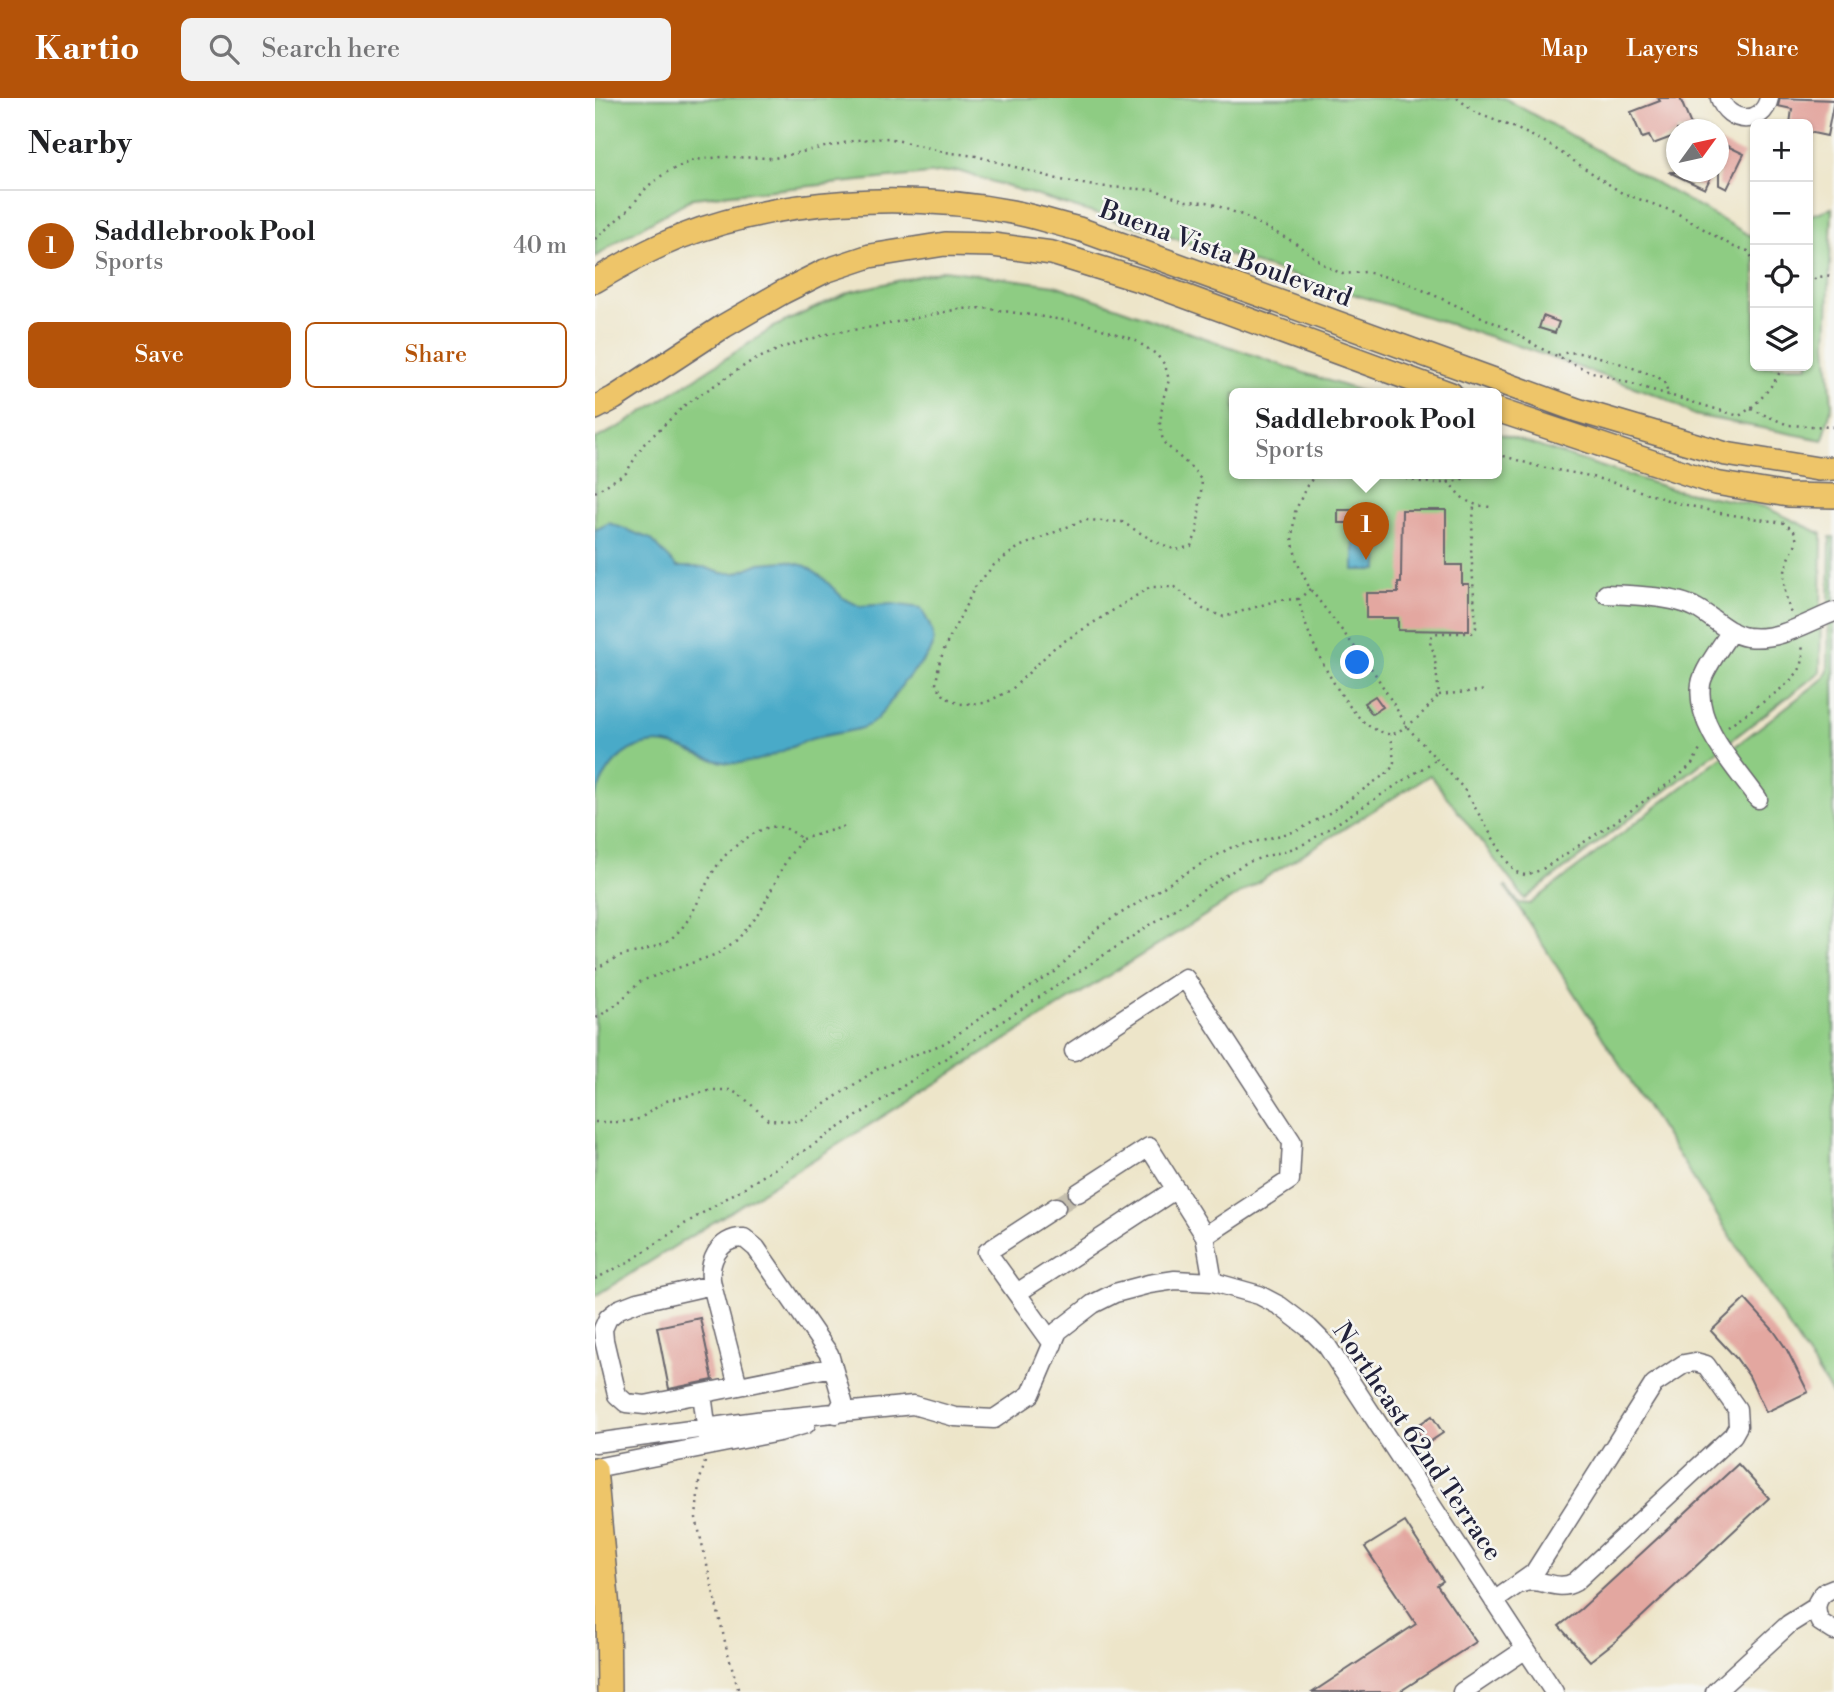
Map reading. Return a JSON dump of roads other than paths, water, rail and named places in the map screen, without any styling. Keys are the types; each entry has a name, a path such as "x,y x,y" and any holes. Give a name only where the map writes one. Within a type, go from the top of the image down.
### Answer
{"main road":[{"name":"Buena Vista Boulevard","path":"595,281 634,257 681,236 748,216 796,207 870,202 927,202 1011,212 1079,229 1577,410 1726,454 1818,469 1834,468"},
{"name":"Buena Vista Boulevard","path":"595,408 724,326 825,271 870,256 945,244 993,245 1052,253 1149,283 1435,388"},
{"path":"1502,412 1715,483 1788,495 1834,496"},
{"path":"595,1468 608,1609 609,1692"}],"street":[{"path":"1720,98 1728,112 1742,119 1758,116 1769,98"},
{"path":"1607,594 1650,596 1694,606 1731,631 1746,637 1766,637 1797,630 1834,612"},
{"path":"1731,631 1701,681 1702,707 1714,737 1758,800"},
{"path":"1074,1051 1185,978 1292,1142 1290,1180 1205,1236"},
{"path":"1078,1193 1149,1147 1205,1236 1213,1282"},
{"path":"1017,1293 1176,1189"},
{"path":"1053,1344 988,1252 1056,1207"},
{"path":"738,1386 709,1273 713,1258 723,1245 737,1237 744,1238 756,1248 829,1354 843,1402 836,1414"},
{"name":"Northeast 62nd Terrace","path":"595,1468 764,1420 913,1405 955,1417 994,1419 1031,1394 1058,1331 1093,1304 1115,1293 1149,1284 1175,1280 1213,1282 1259,1295 1280,1306 1327,1346 1554,1692"},
{"path":"712,1285 637,1302 619,1309 608,1318 603,1329 617,1395 626,1404 645,1405 832,1367"},
{"path":"1494,1601 1534,1573 1649,1389 1684,1364 1699,1363 1710,1368 1737,1409 1738,1426 1733,1435 1575,1582 1561,1587 1538,1580 1522,1583"},
{"path":"702,1394 708,1437"},
{"name":"Northeast 62nd Terrace","path":"595,1443 708,1437"},
{"path":"1834,1588 1824,1591 1818,1598 1816,1607 1820,1622 1825,1628 1834,1631"},
{"path":"1715,1692 1789,1625 1816,1607"},
{"path":"1462,1692 1527,1649"}],"water":[{"path":"609,523 651,539 677,567 704,567 721,573 736,573 760,563 786,561 806,566 843,598 859,606 893,604 921,608 932,633 932,648 882,714 866,726 814,738 769,757 740,763 719,761 660,743 639,746 615,762 595,797 595,530"},
{"path":"1354,534 1385,534 1385,549 1378,550 1378,570 1354,570"}],"tunnel":[{"path":"1056,1207 1078,1193"}],"place":[{"name":"Saddlebrook Pool","path":"1366,560"}]}
